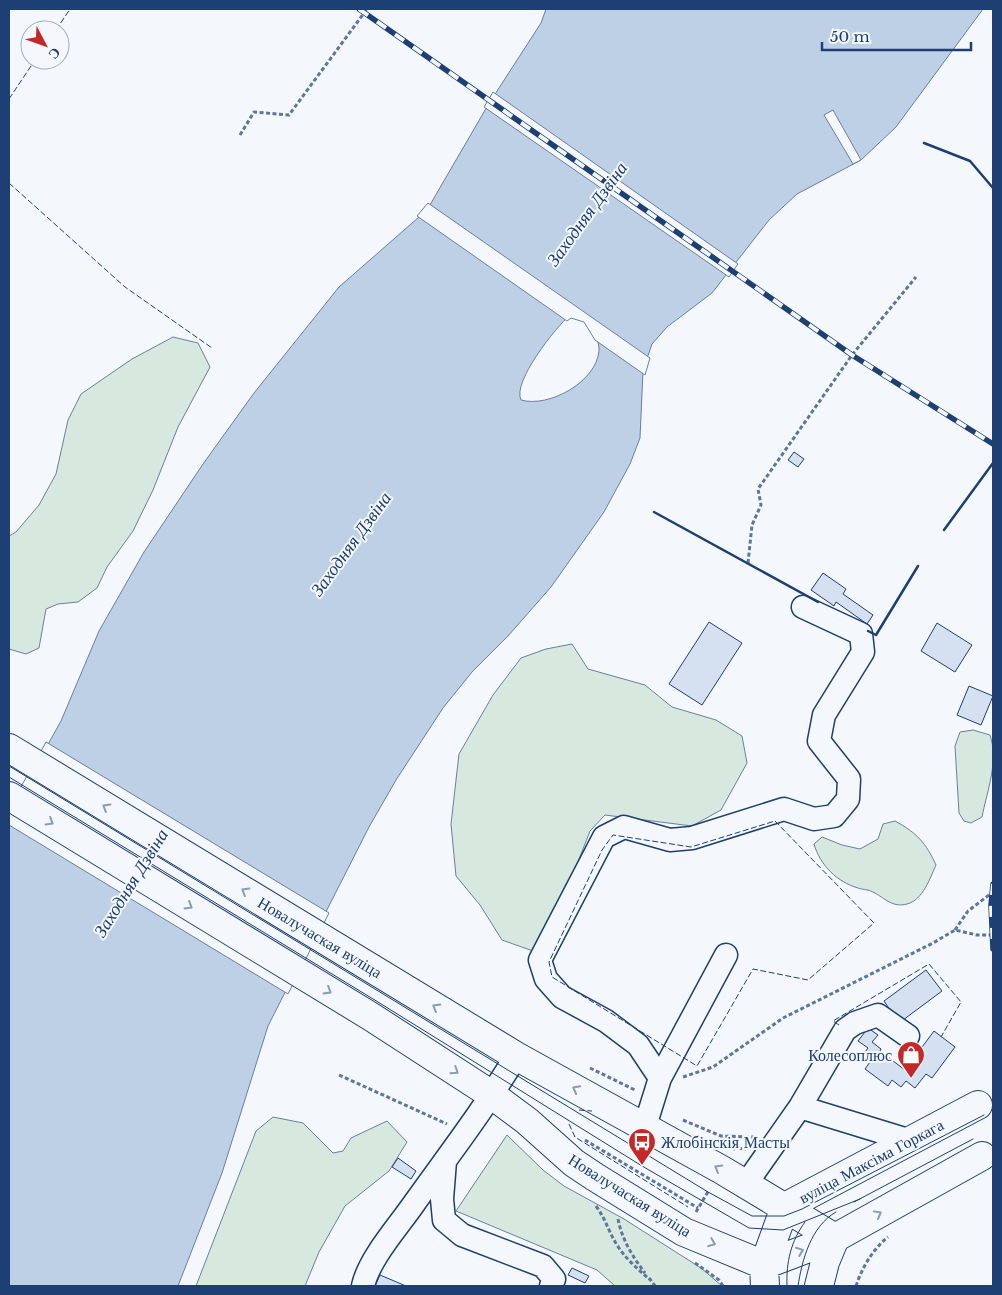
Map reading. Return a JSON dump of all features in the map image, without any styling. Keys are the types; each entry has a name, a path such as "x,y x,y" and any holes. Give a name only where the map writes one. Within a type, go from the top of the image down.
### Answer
{"main road":[{"name":"Новалучаская вуліца","path":"9,748 516,1056 645,1126 835,1238"},
{"name":"Новалучаская вуліца","path":"9,796 370,1016 492,1095 526,1121 574,1163 595,1177 684,1232 765,1276"},
{"name":"вуліца Максіма Горкага","path":"765,1276 785,1207 978,1105"},
{"path":"765,1276 982,1156"},
{"path":"819,1286 824,1262 835,1238"}],"lane":[{"path":"660,1078 638,1045 606,1021 562,998 546,979 540,960 604,837 624,827 670,840 692,838 784,809 814,819 834,816 848,799 849,779 819,741 824,715 863,652 861,634 803,607"},
{"path":"645,1126 660,1078 726,955"},
{"path":"746,1184 800,1107 845,1030 855,1023 878,1015 908,1036"},
{"path":"363,1286 366,1275 492,1095 516,1056"},
{"path":"800,1107 911,1141"},
{"path":"445,1160 442,1199 444,1220 462,1235 543,1266 554,1279 551,1286"}],"path":[{"path":"240,134 254,112 289,116 367,9"},
{"path":"748,563 752,525 761,505 758,489 779,456 852,355 916,277"},
{"path":"660,1078 689,1077 713,1067 784,1018 955,930 968,912 993,892"},
{"path":"955,930 977,935 993,935"},
{"path":"339,1074 466,1132"},
{"path":"580,1137 698,1208"},
{"path":"593,1203 606,1220 618,1247 635,1267 650,1279"},
{"path":"617,1216 620,1232 634,1258 655,1286"}],"shaded area":[{"path":"173,337 198,343 210,367 178,427 153,490 133,531 107,567 97,588 78,602 58,604 46,609 39,648 26,654 9,649 9,536 16,532 39,505 56,474 68,420 81,394 132,359"},
{"path":"572,644 588,669 645,685 672,707 716,720 742,736 747,763 721,810 692,826 605,815 590,831 549,936 533,951 502,940 480,905 456,876 451,824 459,754 493,695 521,658 546,649"},
{"path":"973,730 990,735 993,766 982,817 971,823 964,821 959,813 955,746 960,732"},
{"path":"895,821 920,839 936,865 922,893 913,902 902,905 893,904 871,891 843,882 825,866 814,844 822,837 842,845 860,849 878,839 883,824"},
{"path":"273,1117 303,1123 333,1153 343,1151 351,1138 387,1121 407,1142 389,1171 345,1206 319,1252 305,1286 196,1286 256,1131"},
{"path":"507,1135 543,1170 564,1186 624,1219 701,1268 722,1286 615,1286 597,1270 456,1211"}],"water":[{"name":"Заходняя Дзвіна","path":"546,9 983,9 896,127 861,160 797,194 769,220 712,293 667,327 652,344 643,370 640,438 630,464 604,512 551,587 508,636 472,672 443,708 396,780 369,827 268,1026 222,1173 178,1286 9,1286 9,814 61,721 99,631 144,552 203,464 254,393 339,287 427,210 488,105 541,23","holes":["570,315 585,320 595,335 599,347 596,362 589,373 569,390 557,396 545,400 521,400 520,392 523,381 546,342"]}],"pier":[{"path":"493,92 738,264 729,277 484,107"},
{"path":"833,110 861,160 853,164 824,115"},
{"path":"428,203 650,358 645,375 595,340 584,322 571,318 567,321 417,216"},
{"path":"46,742 329,913 288,994 9,825 9,808"}],"building":[{"path":"794,452 804,459 798,467 788,460"},
{"path":"823,573 846,589 843,594 873,615 867,624 836,602 834,606 811,590"},
{"path":"709,622 742,643 702,705 669,684"},
{"path":"937,623 972,645 955,672 921,651"},
{"path":"969,686 993,696 981,725 957,715"},
{"path":"926,970 942,991 899,1023 884,1001"},
{"path":"868,1028 878,1035 872,1042 881,1049 880,1051 905,1070 934,1031 955,1047 932,1078 926,1074 915,1088 906,1081 901,1087 892,1080 888,1086 865,1069 870,1062 862,1056 868,1048 858,1041"},
{"path":"398,1158 416,1171 411,1179 392,1167"},
{"path":"572,1268 589,1276 585,1283 568,1275"},
{"path":"380,1275 406,1286 375,1286"}],"tram line":[{"path":"9,766 708,1192 752,1216 784,1216 802,1209 984,1115"},
{"path":"9,777 378,1002 642,1166 749,1228 783,1230 860,1199"},
{"path":"854,1202 973,1139"},
{"path":"798,1286 809,1244 820,1226 836,1212"},
{"path":"787,1286 790,1252 805,1222"}],"railway":[{"path":"359,9 852,355 993,444"},
{"path":"993,884 991,905 993,949"}],"fence":[{"path":"63,20 70,9"},
{"path":"9,99 28,70"},
{"path":"9,183 125,287 212,348"},
{"path":"775,821 874,923 808,980 753,969 697,1066 552,977 549,962 602,850 613,835 691,847 775,821"},
{"path":"839,1025 833,1021 929,964 961,1002 941,1037"},
{"path":"579,1110 592,1111"},
{"path":"569,1124 575,1137 688,1207"}],"wall":[{"path":"924,143 970,161 993,188"},
{"path":"944,530 993,463"},
{"path":"654,512 818,602"},
{"path":"868,631 876,635 918,566"}],"place":[{"name":"Колесоплюс","path":"911,1079"},
{"name":"Жлобінскія Масты","path":"642,1166"}]}
